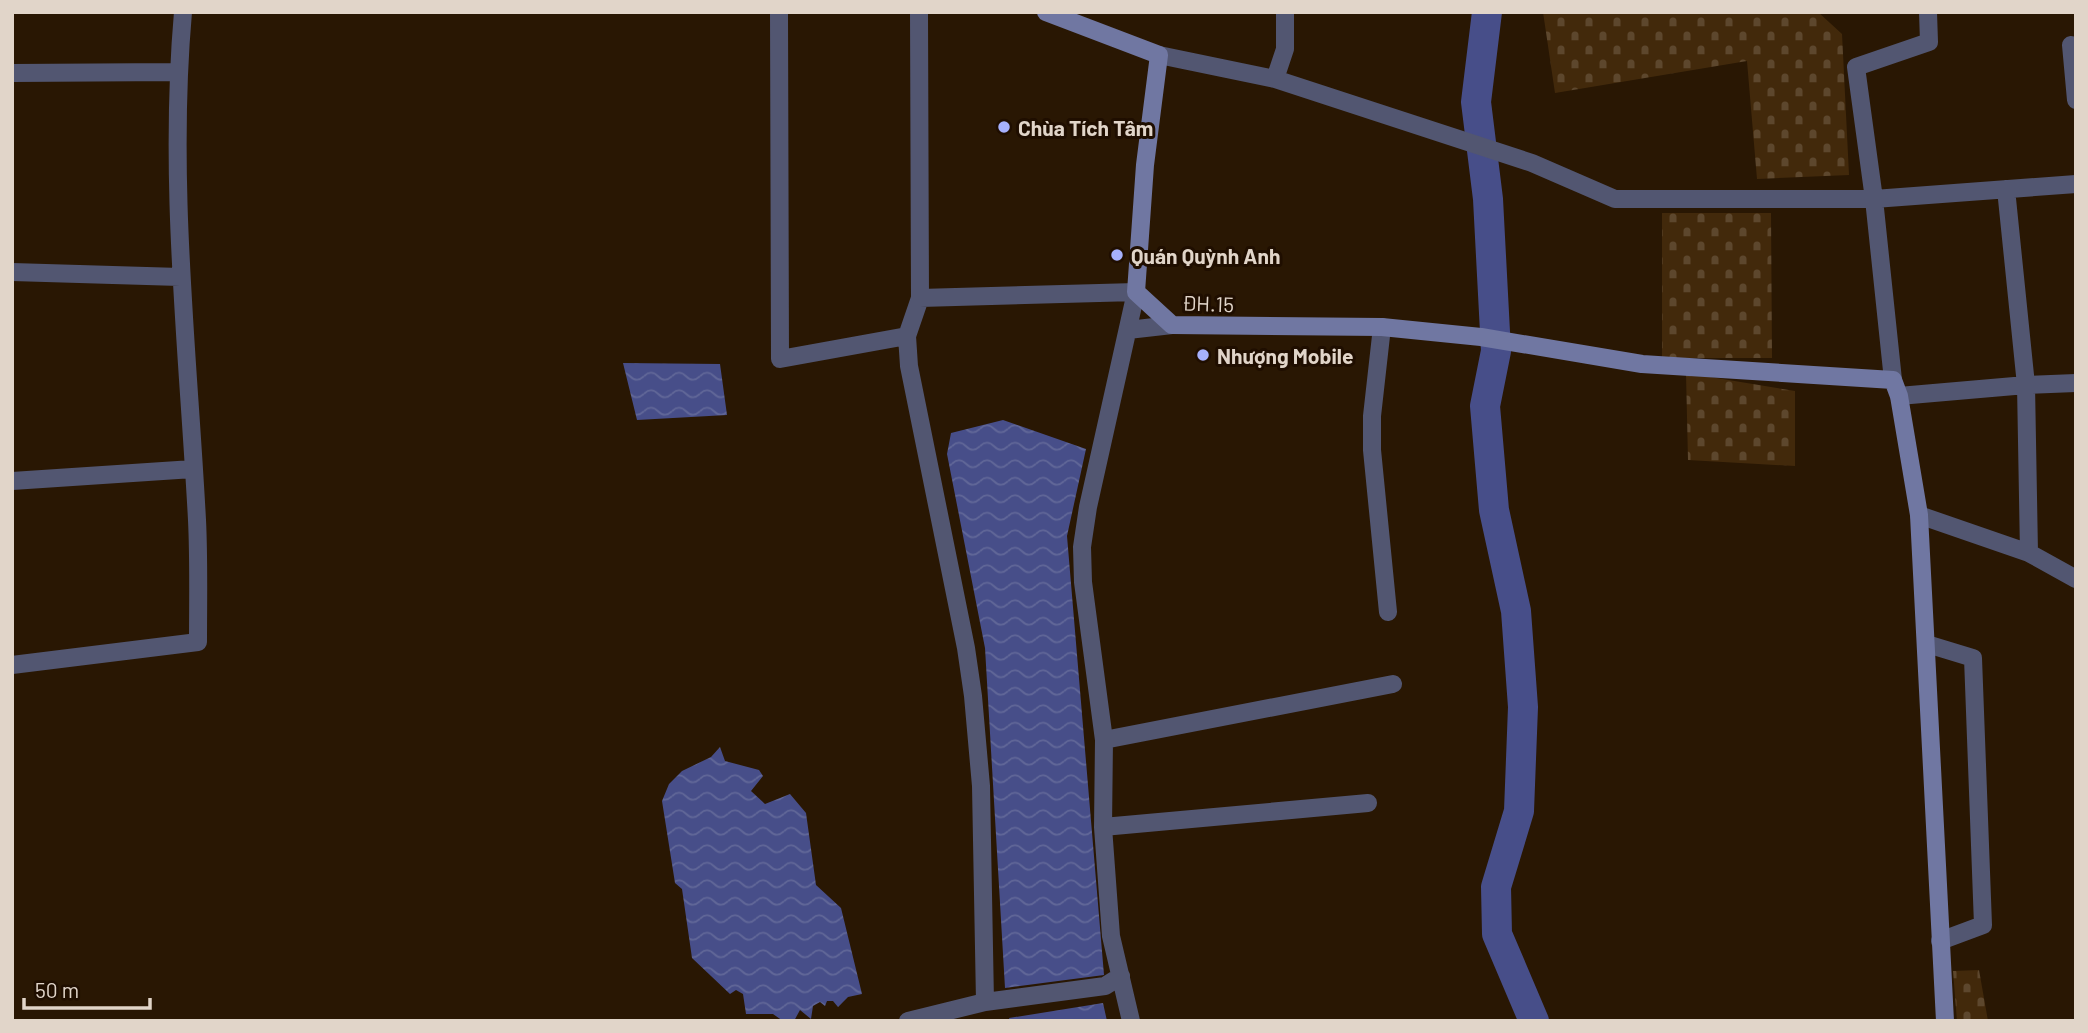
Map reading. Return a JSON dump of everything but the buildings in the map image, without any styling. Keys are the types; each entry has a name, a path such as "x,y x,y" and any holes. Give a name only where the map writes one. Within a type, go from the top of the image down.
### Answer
{"main road":[{"path":"1046,12 1159,55 1144,165 1136,292"},
{"name":"ĐH.15","path":"1136,292 1172,325 1382,327 1482,337 1642,364 1896,388"},
{"path":"1896,388 1919,515 1945,1021"}],"street":[{"path":"12,665 198,642 193,469 180,277 177,72 183,12"},
{"path":"779,12 779,359 907,336"},
{"path":"919,12 920,298 907,336 913,391 966,648 975,709 981,786 985,1002"},
{"path":"1275,79 1285,50 1285,12"},
{"path":"1928,12 1929,42 1856,67 1896,388 2076,383"},
{"path":"2071,46 2076,100"},
{"path":"1159,55 1275,79 1532,163 1615,199 1874,200 2076,184"},
{"path":"12,73 177,72"},
{"path":"2006,189 2026,385 2029,553"},
{"path":"12,272 180,277"},
{"path":"920,298 1136,292 1088,507 1082,547 1083,582 1104,740 1103,827 1111,936 1131,1021"},
{"path":"1128,330 1172,325"},
{"path":"1382,327 1372,416 1372,450 1388,612"},
{"path":"12,481 193,469"},
{"path":"1919,515 2029,553 2076,579"},
{"path":"1927,643 1973,659 1983,925 1940,941"},
{"path":"1104,740 1393,684"},
{"path":"1103,827 1368,803"},
{"path":"908,1021 985,1002 1009,1001 1105,986 1121,976"}],"green space":[{"path":"1543,12 1818,12 1842,34 1849,175 1757,179 1747,61 1555,93"},
{"path":"1662,213 1771,213 1772,358 1662,358"},
{"path":"1686,373 1795,391 1795,466 1688,460"},
{"path":"1979,970 1988,1021 1957,1021 1953,971"}],"water":[{"path":"623,363 720,364 727,415 637,420"},
{"path":"1003,420 1086,449 1067,536 1104,975 1005,988 985,648 947,454 951,433"},
{"path":"720,747 725,761 759,770 763,776 751,791 765,804 790,794 806,813 816,885 841,908 862,994 848,997 838,1007 833,1001 827,1001 825,1006 820,1002 813,1006 811,1019 800,1010 794,1021 783,1021 773,1014 746,1014 743,994 736,990 730,994 692,958 682,889 675,883 662,801 669,784 682,771 711,757"},
{"path":"1103,1003 1107,1021 1010,1021 1009,1018"}],"waterway":[{"path":"1487,12 1476,102 1488,199 1496,351 1485,406 1494,510 1516,611 1523,707 1519,811 1496,887 1497,934 1534,1021"}],"place":[{"name":"Chùa Tích Tâm","path":"1004,127"},
{"name":"Quán Quỳnh Anh","path":"1117,255"},
{"name":"Nhượng Mobile","path":"1203,355"}]}
